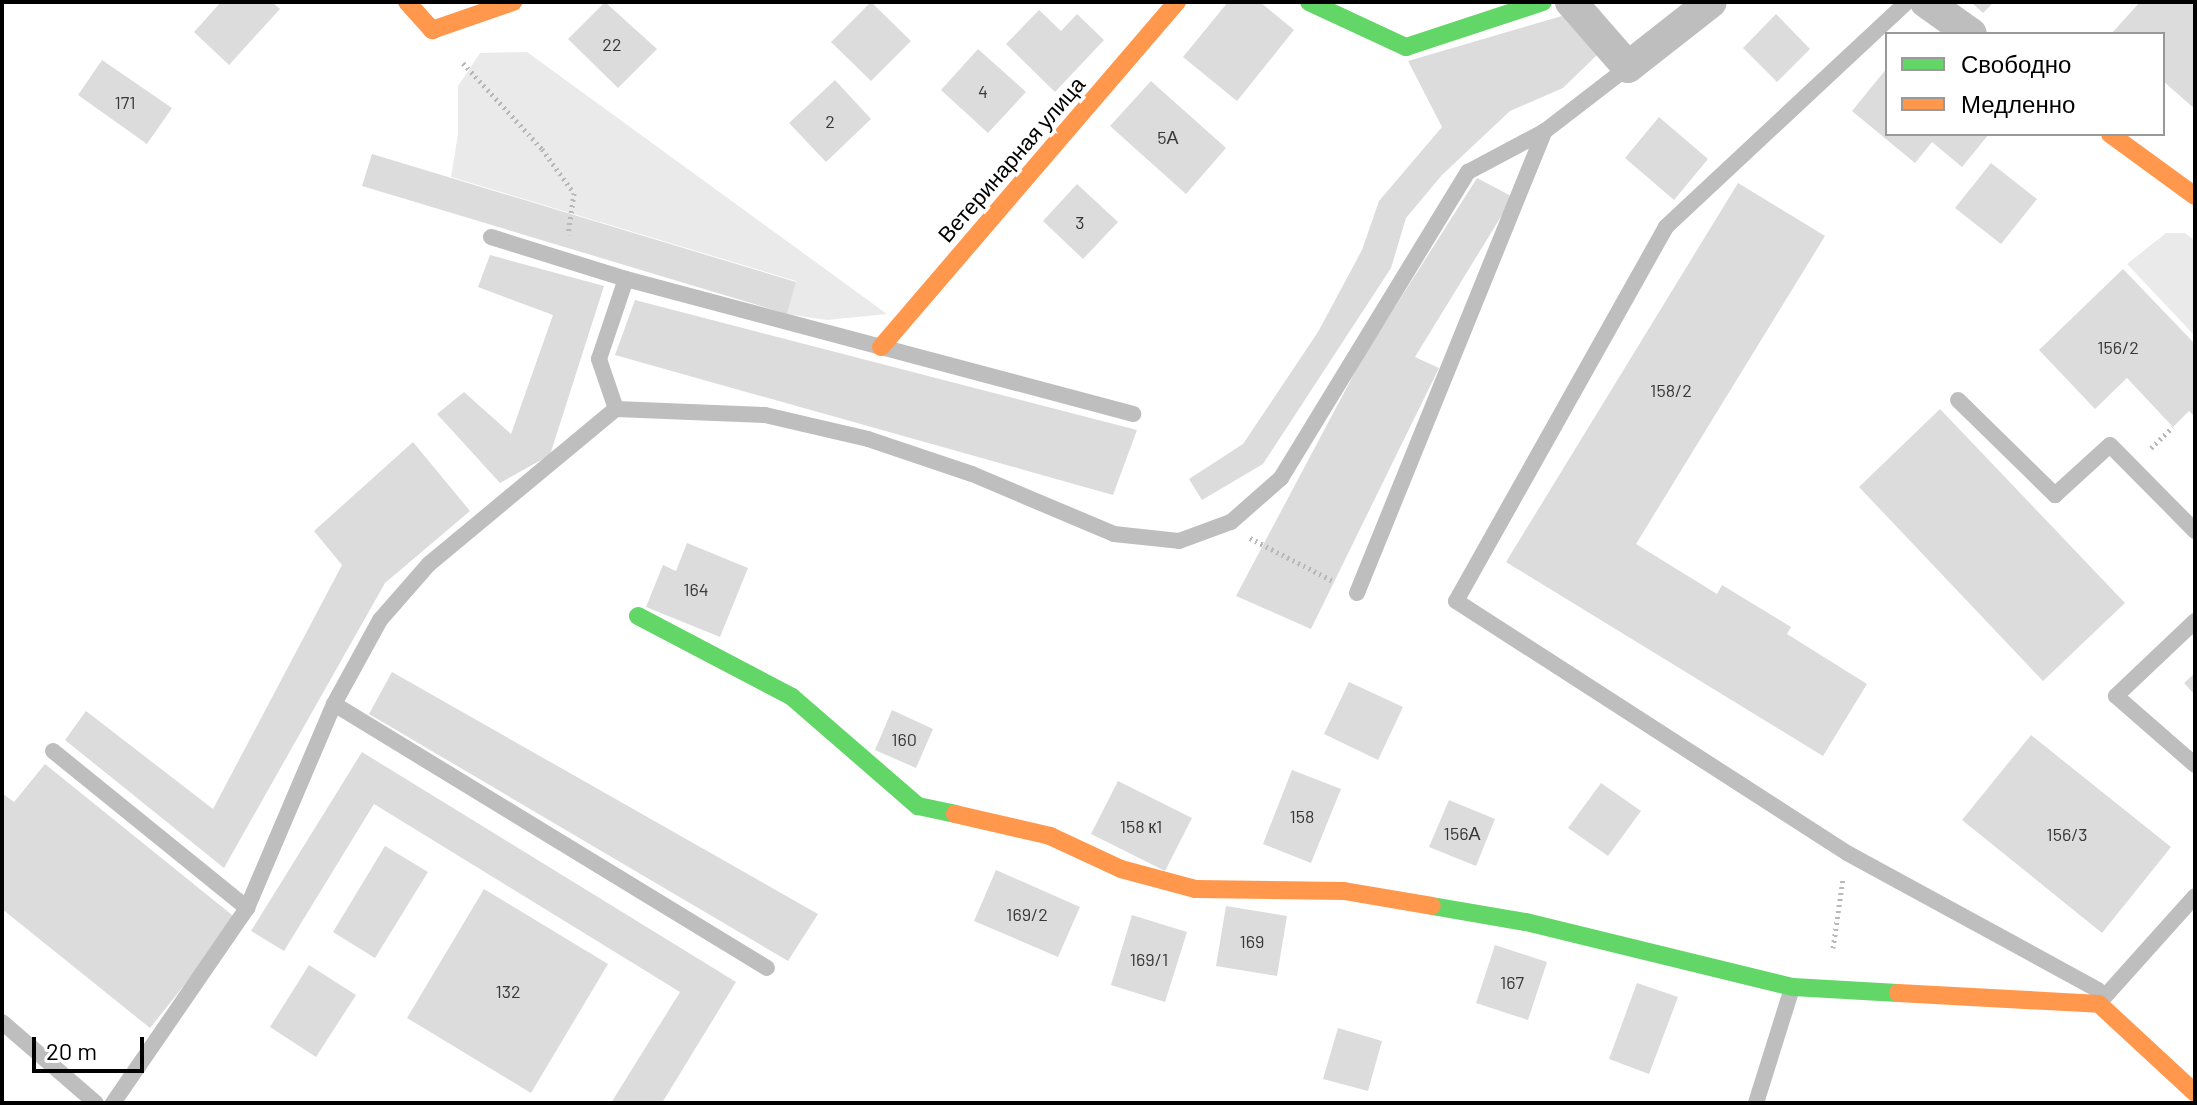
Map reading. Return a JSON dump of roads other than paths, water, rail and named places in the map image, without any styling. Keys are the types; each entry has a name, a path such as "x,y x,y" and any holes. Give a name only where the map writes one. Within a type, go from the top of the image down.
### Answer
{"street":[{"path":"407,2 432,30 513,2"},
{"name":"Ветеринарная улица","path":"881,347 1177,2"},
{"path":"1309,2 1406,47 1543,2"},
{"path":"1571,2 1628,67 1711,2"},
{"path":"1926,2 1968,32"},
{"path":"2113,136 2195,196"},
{"path":"638,616 792,697 918,806 1050,836 1121,869 1195,889 1344,891 1526,922 1793,987 2102,999 2195,1093"}],"lane":[{"path":"1907,2 1666,227 1456,601 1847,853 2102,999 2195,896"},
{"path":"113,1103 247,908 334,704 380,620 429,564 616,409 765,415 868,439 972,474 1114,534 1179,541 1231,522 1281,478 1468,172 1545,131 1628,67"},
{"path":"1357,593 1545,131"},
{"path":"491,237 626,279 1133,414"},
{"path":"616,409 599,359 626,279"},
{"path":"1958,400 2055,495 2110,445 2195,531"},
{"path":"2195,621 2116,696 2195,765"},
{"path":"334,704 767,968"},
{"path":"53,751 247,908"},
{"path":"1756,1103 1793,987"},
{"path":"2,1022 96,1103"}]}
